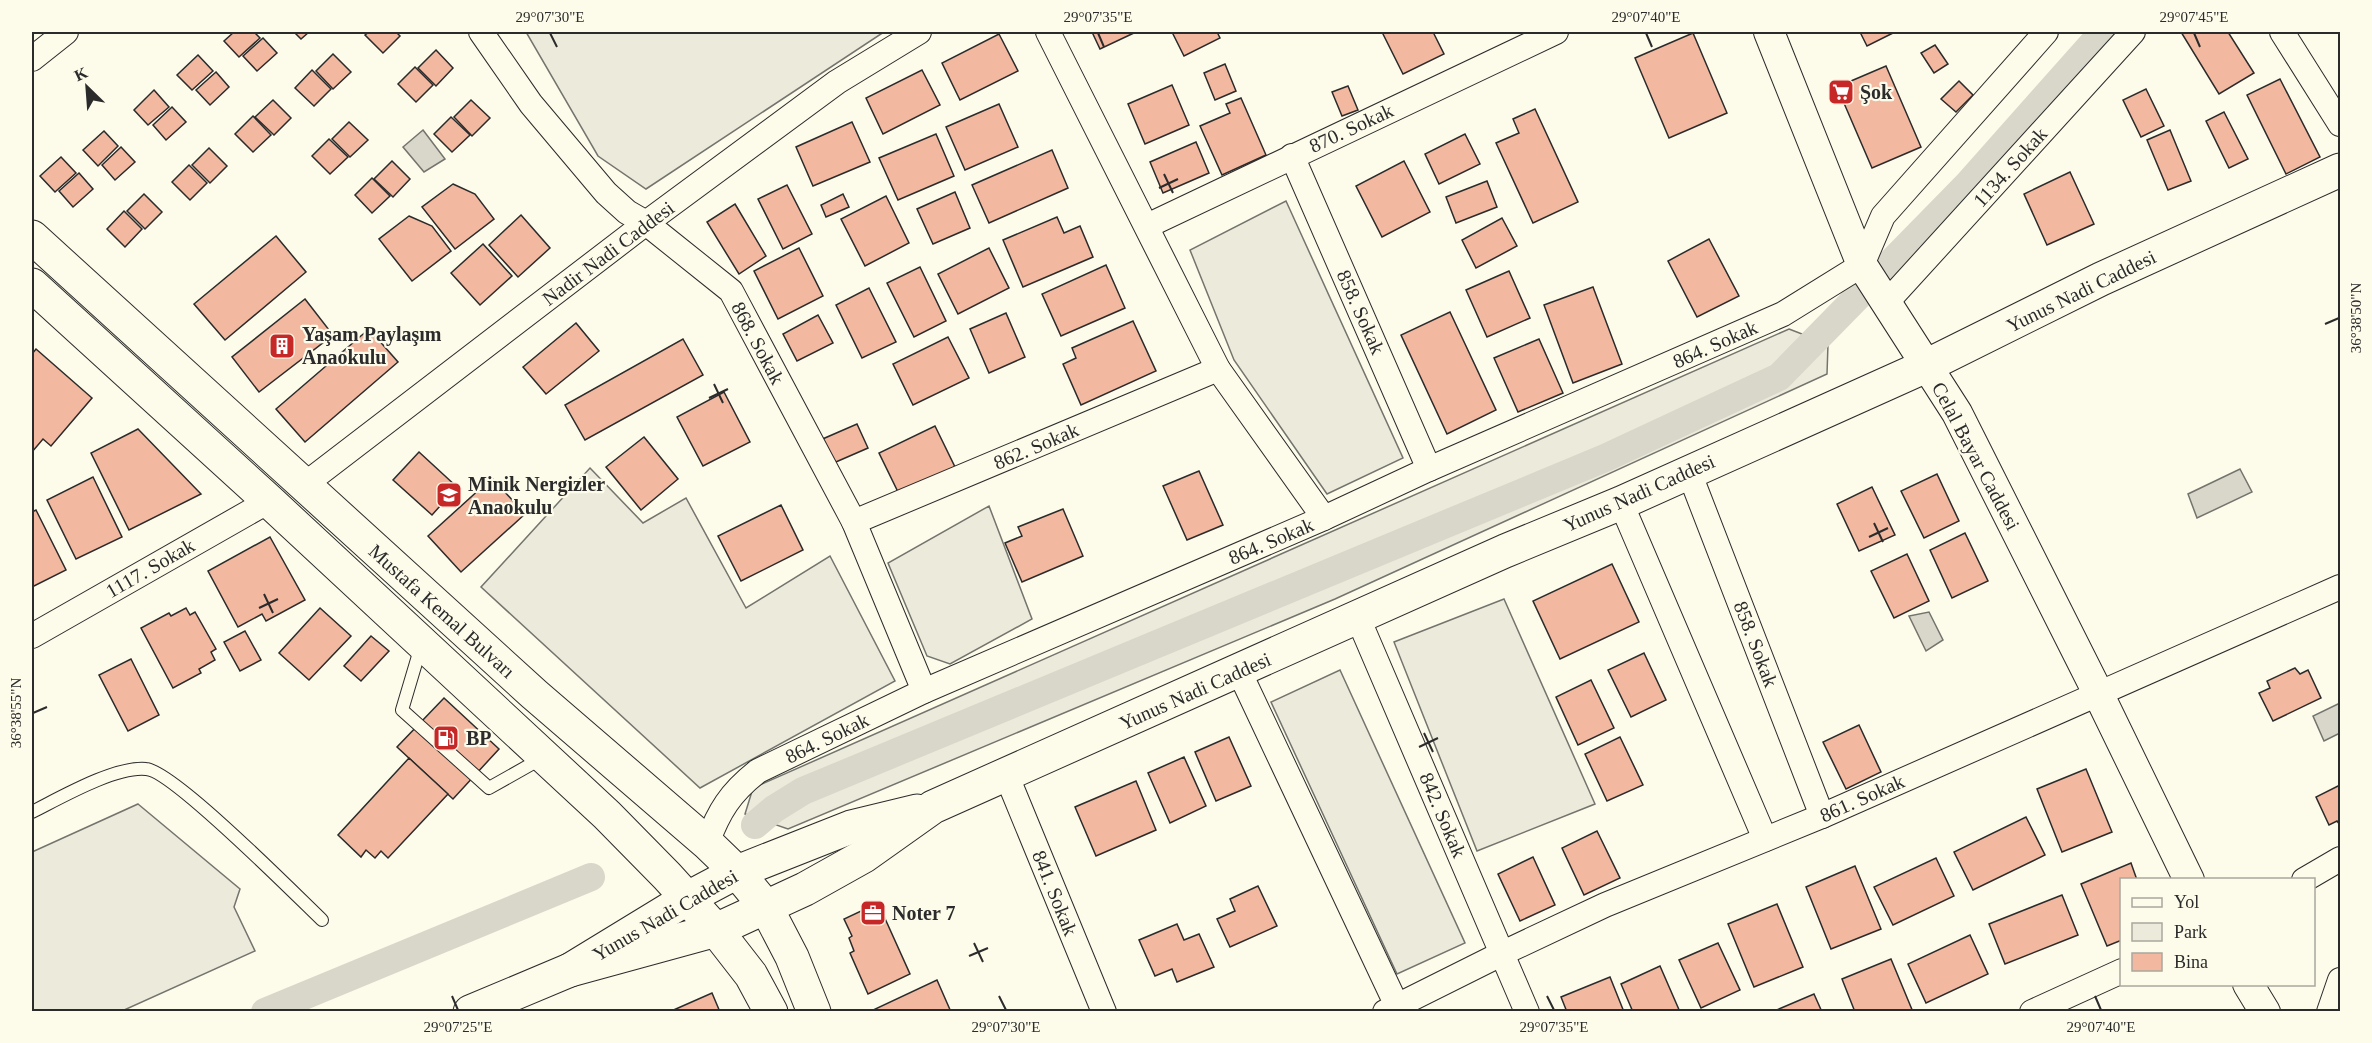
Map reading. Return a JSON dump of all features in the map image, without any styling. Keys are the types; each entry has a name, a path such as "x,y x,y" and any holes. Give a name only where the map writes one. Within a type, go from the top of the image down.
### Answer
{"main road":[{"name":"Yunus Nadi Caddesi","path":"486,1008 570,970 688,898 737,872 851,827 933,807 1505,551 1621,503 1926,366 2101,279 2340,170"},
{"name":"Mustafa Kemal Bulvarı","path":"32,237 534,694 707,843 737,872 766,907 792,957 814,1011"},
{"name":"Mustafa Kemal Bulvarı","path":"32,285 269,501 608,816 716,930 751,975 771,1011"},
{"name":"Yunus Nadi Caddesi","path":"570,970 716,930 805,889 864,856 933,807"}],"street":[{"path":"32,59 66,32"},
{"name":"868. Sokak","path":"481,32 531,104 598,184 627,212 646,223 731,291 854,522 924,691"},
{"name":"Nadir Nadi Caddesi","path":"304,485 646,223 837,82 919,32"},
{"path":"1048,32 1218,369 1324,518"},
{"name":"870. Sokak","path":"1147,226 1556,32"},
{"name":"Celal Bayar Caddesi","path":"1768,32 1862,266 1958,413 2188,878"},
{"path":"1862,266 1883,216 2046,32"},
{"name":"1134. Sokak","path":"1886,301 2133,32"},
{"path":"2282,32 2340,124"},
{"name":"858. Sokak","path":"1292,156 1430,469"},
{"name":"864. Sokak","path":"707,843 725,803 758,771 924,691 1324,518 1783,314 1862,266"},
{"name":"862. Sokak","path":"854,522 1218,369"},
{"name":"858. Sokak","path":"1689,472 1822,816"},
{"name":"1117. Sokak","path":"32,636 269,501"},
{"path":"1621,503 1765,839"},
{"name":"861. Sokak","path":"1391,1009 1503,952 1605,905 1822,816 2340,587"},
{"name":"842. Sokak","path":"1358,618 1527,1011"},
{"path":"1239,671 1391,1009"},
{"name":"841. Sokak","path":"1006,774 1104,1011"},
{"path":"2306,878 2340,859"},
{"path":"2032,1011 2120,971"},
{"path":"2329,1011 2340,980"},
{"path":"2249,986 2265,1011"}],"lane":[{"path":"421,644 402,710 489,788 544,757"},
{"path":"32,812 100,780 132,769 149,768 198,803 322,920"}],"green space":[{"path":"526,32 884,32 646,189 598,156"},
{"path":"1286,201 1403,458 1327,494 1234,360 1190,250"},
{"path":"1789,329 1828,344 1827,374 1335,599 788,829 745,814 753,788"},
{"path":"590,468 643,523 686,498 746,608 830,556 895,681 700,788 481,587"},
{"path":"989,506 1032,619 950,664 927,656 888,563"},
{"path":"1504,599 1595,804 1477,851 1394,642"},
{"path":"1340,670 1465,943 1397,974 1271,702"}],"shaded area":[{"path":"423,130 445,159 424,172 403,147"},
{"path":"2240,469 2252,492 2197,518 2188,494"},
{"path":"1929,612 1943,640 1926,651 1909,616"},
{"path":"2340,703 2340,733 2324,741 2313,716"},
{"path":"138,804 240,889 234,907 255,951 122,1011 32,1011 32,852"}],"building":[{"path":"234,32 254,32 260,38 239,57 224,41"},
{"path":"294,32 309,32 301,39"},
{"path":"369,32 396,32 400,36 383,53 365,35"},
{"path":"1092,32 1136,32 1100,49"},
{"path":"1172,32 1217,32 1220,38 1184,56"},
{"path":"1382,32 1433,32 1444,54 1403,74"},
{"path":"1860,32 1895,32 1867,46"},
{"path":"2181,32 2228,32 2254,73 2219,94"},
{"path":"1693,33 1727,113 1669,138 1635,58"},
{"path":"999,34 1018,71 960,100 942,63"},
{"path":"263,38 277,53 257,71 243,56"},
{"path":"1935,45 1948,64 1934,73 1921,53"},
{"path":"436,50 453,68 436,86 418,68"},
{"path":"333,54 351,72 333,89 316,71"},
{"path":"198,55 213,71 192,90 177,75"},
{"path":"1225,64 1236,91 1215,100 1204,73"},
{"path":"1886,66 1921,147 1872,168 1837,87"},
{"path":"415,67 433,85 416,102 398,84"},
{"path":"312,70 331,89 314,106 295,88"},
{"path":"922,70 940,105 883,134 866,98"},
{"path":"216,72 229,87 210,105 196,90"},
{"path":"2280,79 2320,157 2286,174 2247,95"},
{"path":"1959,81 1973,95 1956,112 1941,99"},
{"path":"1172,85 1189,125 1145,144 1128,104"},
{"path":"1348,86 1358,110 1342,116 1332,92"},
{"path":"2146,89 2164,126 2141,137 2123,100"},
{"path":"154,90 169,107 148,125 134,110"},
{"path":"1241,98 1266,155 1222,175 1200,126 1230,113 1226,104"},
{"path":"273,100 291,118 274,135 255,117"},
{"path":"471,100 490,118 472,136 454,117"},
{"path":"999,104 1018,147 965,170 946,127"},
{"path":"172,107 186,122 166,140 153,125"},
{"path":"1535,109 1578,202 1533,223 1496,143 1519,133 1513,119"},
{"path":"2224,112 2248,159 2229,168 2206,121"},
{"path":"253,116 271,135 253,152 235,134"},
{"path":"451,117 470,135 452,152 434,134"},
{"path":"349,122 368,140 350,157 332,139"},
{"path":"852,122 870,162 813,186 796,147"},
{"path":"2170,130 2191,181 2168,190 2147,140"},
{"path":"104,131 118,146 98,166 83,150"},
{"path":"936,134 954,176 898,200 879,158"},
{"path":"1465,134 1480,164 1439,184 1425,154"},
{"path":"329,139 348,157 330,174 312,156"},
{"path":"1196,142 1209,173 1163,193 1150,162"},
{"path":"121,147 135,162 115,180 102,165"},
{"path":"209,148 227,166 210,183 192,165"},
{"path":"1052,150 1068,188 989,223 972,185"},
{"path":"61,157 76,173 55,192 40,176"},
{"path":"392,161 410,179 393,197 374,179"},
{"path":"1404,161 1430,212 1382,237 1356,186"},
{"path":"189,165 207,183 190,200 172,182"},
{"path":"2070,172 2094,224 2047,245 2024,194"},
{"path":"79,173 93,189 73,207 59,191"},
{"path":"372,178 390,196 372,213 355,195"},
{"path":"1487,181 1497,207 1456,223 1446,197"},
{"path":"453,184 475,194 494,219 455,249 422,207"},
{"path":"787,185 812,234 783,249 758,199"},
{"path":"955,192 970,228 933,244 917,209"},
{"path":"144,194 162,212 145,229 127,211"},
{"path":"843,194 849,207 826,217 821,205"},
{"path":"886,196 909,243 865,266 841,219"},
{"path":"735,204 766,256 739,274 707,222"},
{"path":"124,211 142,229 125,247 107,229"},
{"path":"521,215 550,248 518,277 489,245"},
{"path":"409,216 432,226 451,251 412,281 379,239"},
{"path":"1057,217 1064,233 1080,226 1093,257 1023,287 1003,240"},
{"path":"1502,218 1517,246 1476,268 1462,240"},
{"path":"276,236 306,272 225,340 194,304"},
{"path":"1709,239 1739,296 1697,317 1668,261"},
{"path":"483,244 512,276 480,305 451,273"},
{"path":"799,248 823,296 778,319 754,271"},
{"path":"989,248 1009,288 958,314 938,274"},
{"path":"1106,265 1125,308 1061,336 1042,294"},
{"path":"920,267 946,321 914,337 887,283"},
{"path":"1509,271 1530,318 1487,337 1466,290"},
{"path":"1593,287 1622,364 1573,383 1544,305"},
{"path":"869,288 896,342 862,358 836,305"},
{"name":"Yaşam Paylaşım Anaokulu","path":"305,299 333,335 259,392 232,357"},
{"path":"1450,312 1496,410 1447,434 1401,335"},
{"path":"1006,313 1025,357 989,373 970,329"},
{"path":"818,315 833,343 797,361 783,334"},
{"path":"1133,321 1156,371 1081,405 1063,364 1076,358 1072,348"},
{"path":"576,323 599,351 546,394 523,367"},
{"path":"369,329 398,362 305,442 276,409"},
{"path":"948,337 969,378 913,405 893,364"},
{"path":"683,339 703,375 585,440 565,405"},
{"path":"1539,339 1563,393 1518,412 1494,358"},
{"path":"36,349 92,398 51,446 43,439 32,452 32,354"},
{"path":"724,392 750,442 703,466 677,417"},
{"path":"857,424 868,448 829,465 818,441"},
{"path":"935,426 955,467 899,494 879,453"},
{"path":"138,429 201,494 129,530 91,453"},
{"path":"644,437 678,479 641,510 606,467"},
{"path":"419,452 457,487 432,515 393,480"},
{"path":"1199,471 1223,525 1187,540 1163,486"},
{"path":"1937,474 1959,521 1924,538 1901,491"},
{"path":"93,477 122,537 76,559 47,500"},
{"path":"492,478 525,514 461,572 428,536"},
{"path":"1872,487 1895,535 1859,551 1837,504"},
{"path":"781,505 803,550 741,581 718,536"},
{"path":"1063,509 1083,556 1022,582 1005,543 1022,536 1018,527"},
{"path":"36,510 66,570 32,587 32,512"},
{"path":"1965,533 1988,581 1952,598 1930,550"},
{"path":"270,537 305,600 266,621 262,614 238,627 208,571"},
{"path":"1907,554 1929,601 1894,618 1871,571"},
{"path":"1612,564 1639,622 1560,659 1533,601"},
{"path":"186,608 190,615 195,612 216,649 211,652 215,660 199,669 201,673 173,688 141,628 169,613 171,616"},
{"path":"320,608 351,636 309,680 279,653"},
{"path":"245,631 261,660 240,671 224,642"},
{"path":"371,636 389,651 361,681 344,666"},
{"path":"1644,653 1666,700 1631,717 1608,670"},
{"path":"131,659 159,715 128,731 99,675"},
{"path":"2295,668 2300,674 2308,670 2321,698 2273,721 2259,693 2270,688 2267,681"},
{"path":"1591,680 1614,728 1578,745 1556,697"},
{"path":"444,698 499,749 453,799 397,747"},
{"path":"1859,725 1881,772 1846,789 1823,742"},
{"path":"1229,737 1251,786 1216,801 1195,752"},
{"path":"1620,737 1643,785 1607,801 1585,754"},
{"path":"1184,757 1206,806 1170,823 1148,773"},
{"path":"409,758 448,794 388,858 381,851 375,858 366,850 361,857 338,835"},
{"path":"2086,769 2112,832 2062,852 2037,789"},
{"path":"1136,781 1156,830 1096,856 1075,807"},
{"path":"2340,785 2340,825 2337,821 2329,825 2316,797"},
{"path":"2026,817 2045,855 1973,890 1954,852"},
{"path":"1597,831 1620,878 1584,895 1562,848"},
{"path":"1533,857 1555,905 1520,921 1498,874"},
{"path":"1936,858 1954,896 1893,925 1874,887"},
{"path":"2131,863 2136,878 2120,878 2120,941 2107,946 2081,884"},
{"path":"1855,866 1881,929 1831,949 1806,887"},
{"path":"1258,886 1277,926 1230,947 1217,919 1235,911 1230,899"},
{"path":"2062,895 2078,935 2005,964 1989,924"},
{"path":"878,903 910,974 868,994 850,953 854,951 849,938 852,936 844,919"},
{"path":"1777,904 1803,967 1754,987 1728,924"},
{"path":"1177,924 1184,940 1199,934 1214,967 1177,982 1172,969 1155,976 1139,940"},
{"path":"1970,935 1988,974 1926,1003 1908,964"},
{"path":"1718,943 1740,990 1701,1008 1679,960"},
{"path":"1891,959 1913,1012 1855,1012 1842,979"},
{"path":"1660,966 1680,1012 1633,1012 1621,984"},
{"path":"1610,977 1624,1012 1567,1012 1561,997"},
{"path":"937,980 951,1012 874,1012 873,1010"},
{"path":"712,993 720,1012 669,1012"},
{"path":"1814,994 1822,1012 1772,1012"}],"waterway":[{"path":"755,825 774,809 803,791 1605,458 1779,377 1968,184 2103,32"},
{"path":"265,1012 591,877"}],"place":[{"name":"Şok","path":"1841,92"},
{"name":"Yaşam Paylaşım Anaokulu","path":"282,346"},
{"name":"Minik Nergizler Anaokulu","path":"449,495"},
{"name":"BP","path":"446,738"},
{"name":"Noter 7","path":"873,913"}]}
